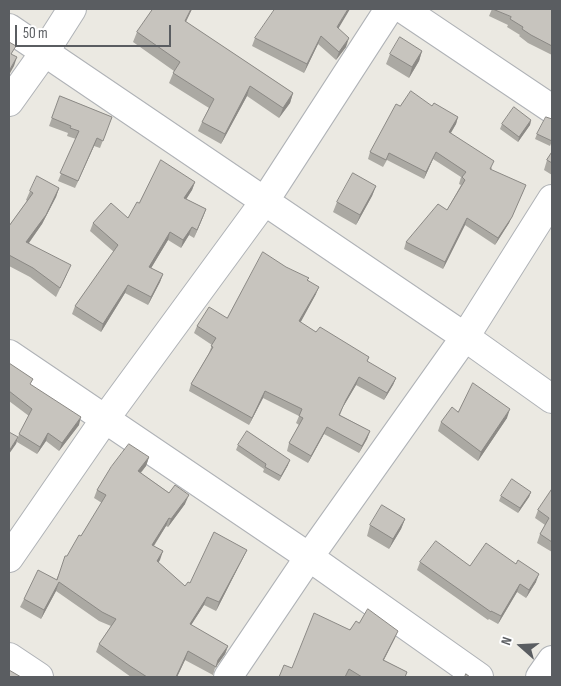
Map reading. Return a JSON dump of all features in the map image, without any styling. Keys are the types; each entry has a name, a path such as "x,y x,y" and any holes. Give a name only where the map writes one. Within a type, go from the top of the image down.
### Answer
{"street":[{"path":"9,102 72,9"},
{"path":"9,558 105,419 264,202 389,9"},
{"path":"403,9 552,109"},
{"path":"9,28 464,337 552,399"},
{"path":"228,677 309,557 464,337 552,199"},
{"path":"9,354 309,557 480,677"},
{"path":"9,657 39,677"},
{"path":"540,677 552,660"}],"building":[{"path":"153,9 191,9 185,21 293,93 283,108 250,86 225,134 202,122 214,99 173,73 180,62 137,32"},
{"path":"275,9 348,9 337,27 349,38 339,52 321,36 307,64 255,38"},
{"path":"493,9 552,9 552,46 522,29 523,27 510,19 511,17"},
{"path":"400,37 422,51 412,67 390,54"},
{"path":"9,42 16,46 11,54 17,57 9,71"},
{"path":"411,91 432,106 434,103 458,117 449,132 494,161 490,169 526,185 512,217 498,238 467,218 445,262 406,242 438,204 447,210 465,180 462,177 466,172 436,152 426,172 389,153 386,160 370,152 396,104 400,106"},
{"path":"60,96 112,117 103,141 97,138 78,181 60,173 79,131 52,118"},
{"path":"514,107 531,120 519,137 502,124"},
{"path":"546,117 552,119 552,141 537,134"},
{"path":"552,152 552,163 547,160"},
{"path":"161,160 195,182 184,198 206,209 197,230 192,227 183,240 170,232 149,267 163,274 151,297 128,285 103,324 75,306 118,245 93,223 111,203 128,218 137,202 139,203"},
{"path":"353,173 376,186 360,215 337,202"},
{"path":"37,176 59,188 46,215 26,242 71,265 60,288 33,268 9,255 9,226 33,193 30,191"},
{"path":"263,252 286,267 309,278 307,280 319,287 299,321 316,332 320,327 369,357 367,361 396,378 387,393 359,377 346,400 339,415 370,431 362,446 327,427 311,456 289,443 303,418 299,416 302,409 265,391 252,418 191,384 213,347 211,346 216,338 197,326 209,307 227,318"},
{"path":"9,363 33,379 30,384 81,417 62,443 48,433 40,447 19,434 32,409 9,391"},
{"path":"473,383 510,409 481,452 441,422 452,407 458,412"},
{"path":"247,431 290,460 281,476 265,467 266,464 238,445"},
{"path":"9,432 18,437 9,451"},
{"path":"129,444 149,457 138,471 169,493 175,485 189,495 171,519 169,518 152,545 163,551 157,561 185,586 188,582 190,583 214,532 247,550 219,602 207,597 190,624 228,646 218,660 216,667 188,651 176,677 147,677 99,644 116,619 102,612 59,582 44,610 24,599 38,570 57,580 65,556 67,556 79,535 81,536 106,495 97,490 111,467"},
{"path":"512,479 531,492 520,508 501,496"},
{"path":"552,489 552,542 540,534 549,518 538,510"},
{"path":"382,505 405,519 393,539 370,525"},
{"path":"436,541 470,566 486,543 516,564 518,560 539,574 529,590 520,584 501,616 491,612 420,562"},
{"path":"368,609 398,631 383,660 407,672 405,677 362,677 349,669 345,677 279,677 284,665 292,668 314,613 350,630 356,621 359,623"},
{"path":"9,670 21,677 9,677"}]}
